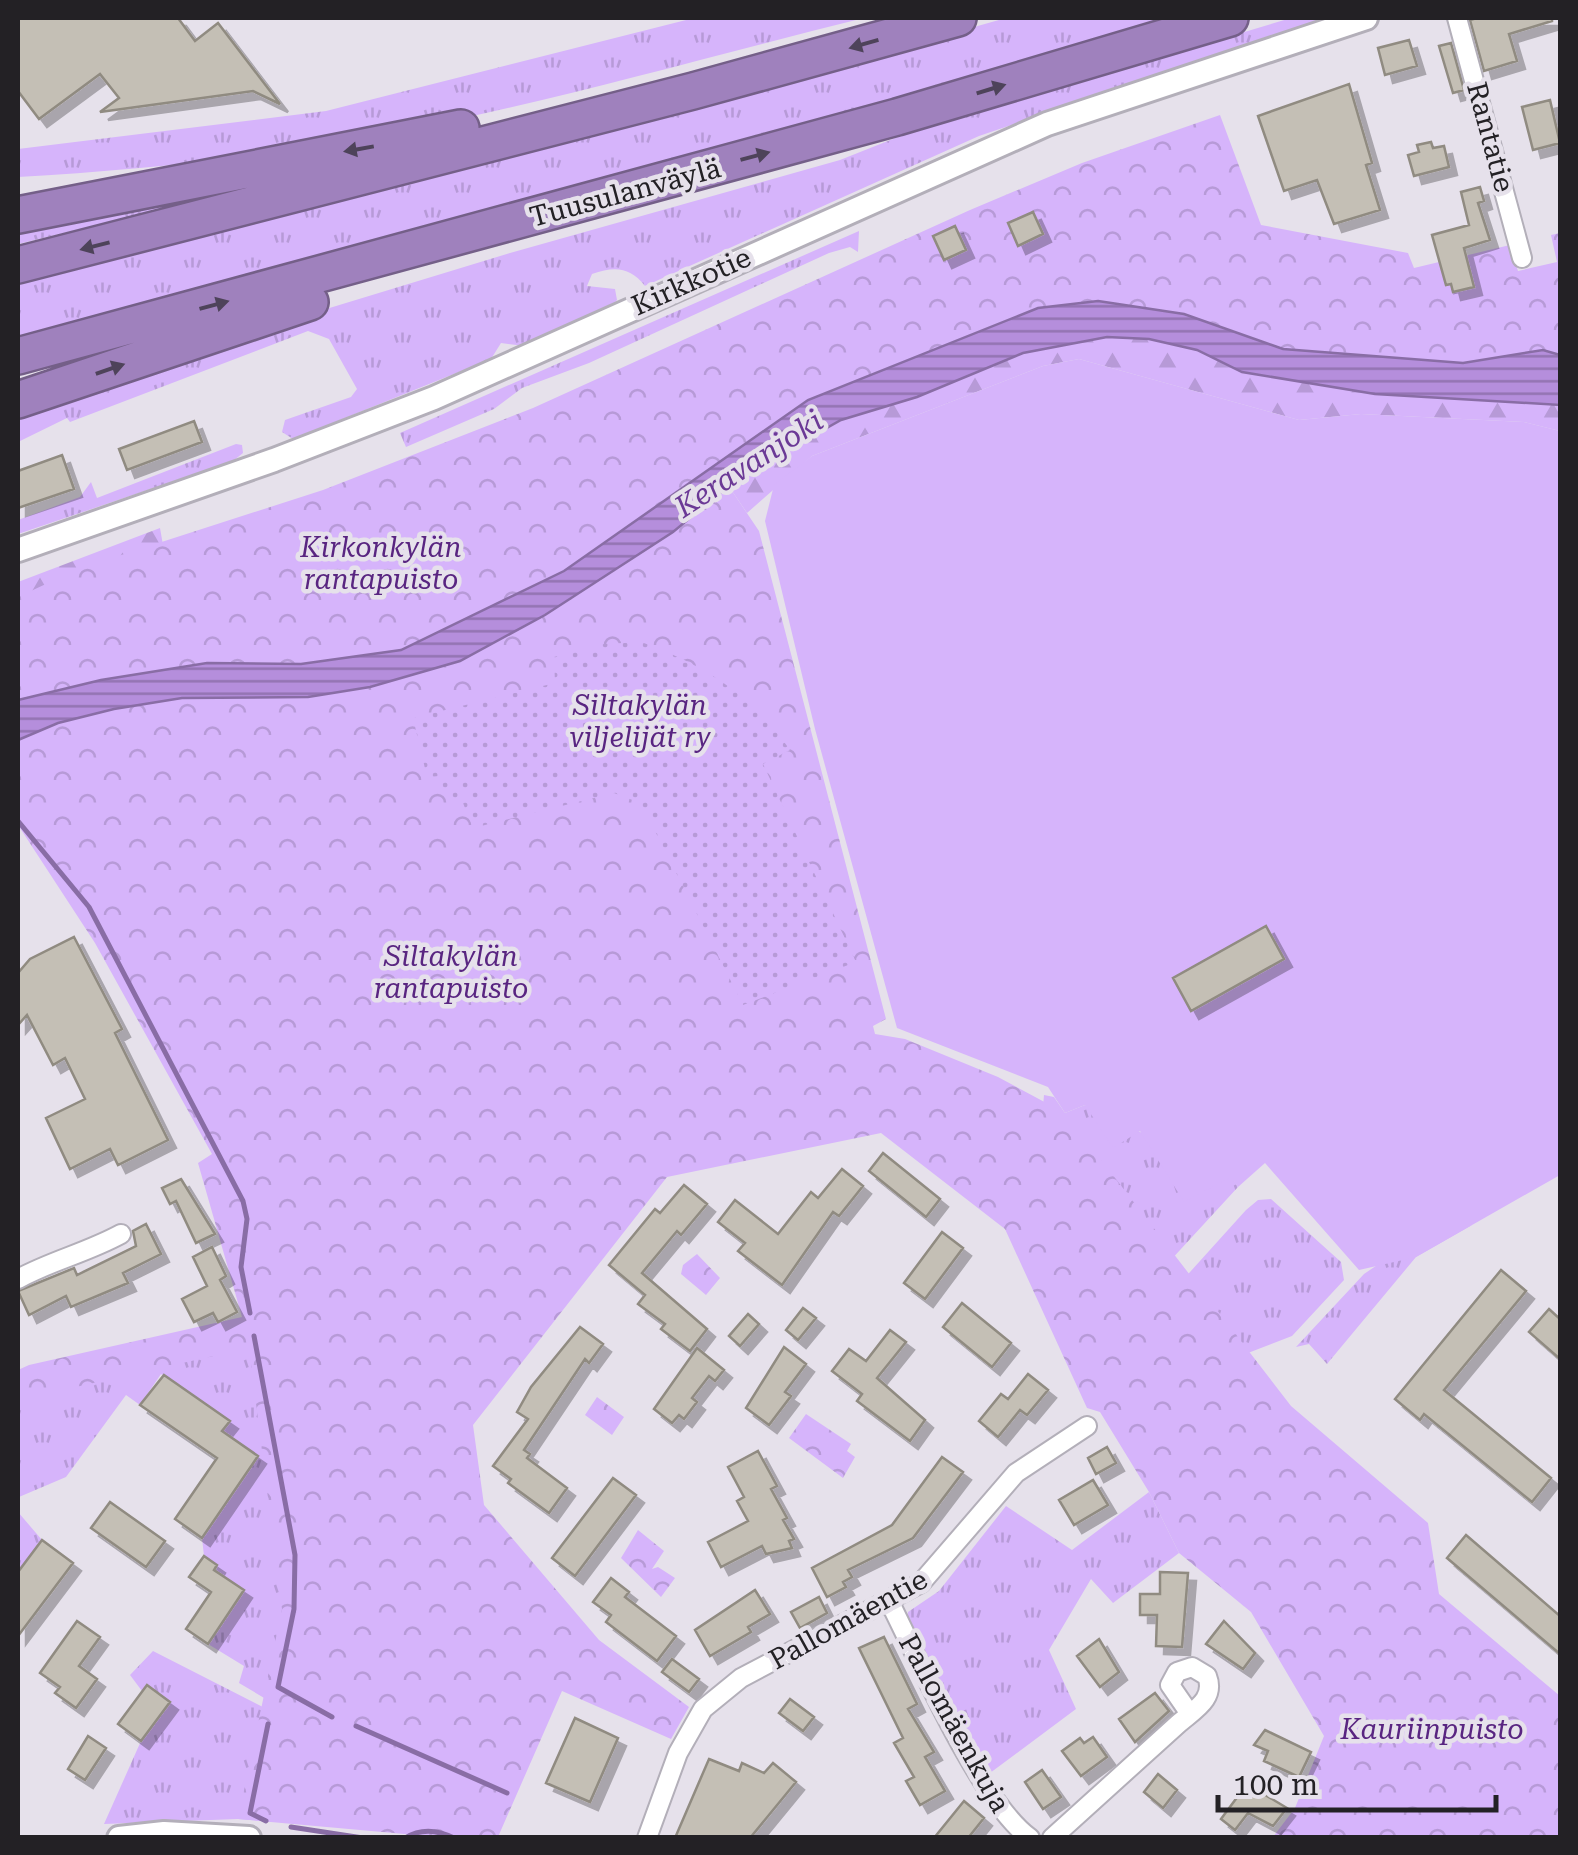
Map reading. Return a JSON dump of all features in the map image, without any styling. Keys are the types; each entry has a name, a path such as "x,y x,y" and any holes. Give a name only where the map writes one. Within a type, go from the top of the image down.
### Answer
{"highway":[{"path":"18,265 694,91 958,18"},
{"name":"Tuusulanväylä","path":"18,356 879,122 1230,18"},
{"path":"18,214 402,141 592,100 694,91"},
{"path":"18,191 192,179"},
{"path":"18,400 397,273 492,229"}],"street":[{"name":"Kirkkotie","path":"18,550 274,460 434,398 1046,124 1366,18"},
{"name":"Rantatie","path":"1457,18 1522,258"},
{"path":"18,1279 66,1254 82,1255 121,1234"},
{"name":"Pallomäentie","path":"647,1838 678,1753 703,1709 741,1678 889,1601 936,1570 1016,1473 1087,1426"},
{"name":"Pallomäenkuja","path":"889,1601 1008,1820 1030,1838"},
{"path":"1052,1838 1190,1714"},
{"path":"118,1838 164,1834 248,1838"}],"green space":[{"path":"694,18 864,18 561,95 378,135 199,162 18,177 18,149 326,111"},
{"path":"1006,18 1184,18 18,339 18,278 797,77"},
{"path":"1291,18 1326,18 979,136 645,286 622,270 592,274 587,286 615,289 617,300 612,306 525,346 501,343 491,359 293,439 282,432 285,420 351,397 357,389 329,339 308,331 70,422 67,418 18,442 18,411 251,332 510,253 840,160 908,133"},
{"name":"Kirkonkylän rantapuisto","path":"1220,115 1261,225 1408,253 1414,268 1510,245 1518,271 1557,262 1551,235 1560,233 1560,355 1542,350 1463,363 1283,349 1184,314 1038,308 808,400 564,571 401,650 301,664 207,663 101,680 18,700 18,597 78,569 323,490 533,408 970,210 1082,163"},
{"path":"277,182 18,244 18,223"},
{"path":"859,231 858,252 850,247 829,253 589,363 522,388 494,409 406,447 400,433"},
{"path":"1107,337 1149,339 1197,350 1242,372 1375,394 1560,405 1560,431 1524,422 1361,414 1299,420 1079,359 1043,366 812,456 747,513 728,485 841,420 917,397 1023,353"},
{"path":"1079,359 1299,420 1361,414 1524,422 1560,431 1560,1175 1416,1257 1359,1270 1265,1163 1238,1187 1231,1177 1184,1202 1140,1131 1113,1148 1085,1105 1065,1113 1048,1087 897,1028 815,729 765,521 774,485 812,456 1043,366"},
{"path":"242,445 243,453 233,461 18,534 18,520 80,497 91,482 97,498"},
{"name":"Siltakylän rantapuisto","path":"728,485 759,531 886,1019 873,1026 875,1034 905,1039 998,1077 1065,1113 1291,1406 1428,1523 1439,1594 1560,1696 1560,1837 1273,1837 1295,1808 1324,1736 1251,1612 1179,1553 1149,1492 1100,1412 1087,1408 1005,1229 881,1133 667,1177 473,1425 484,1505 599,1640 689,1707 671,1739 562,1691 498,1837 438,1837 238,1819 282,1609 249,1348 18,1400 18,1370 29,1365 242,1317 198,1163 212,1154 95,943 18,825 18,740 58,723 114,709 182,698 308,697 370,687 460,661 545,615 673,532"},
{"path":"160,528 163,545 18,630 18,582"},
{"name":"Siltakylän viljelijät ry","path":"641,642 725,684 760,713 790,750 763,764 856,962 743,1005 653,827 635,801 614,793 473,828 463,803 449,803 439,776 427,777 413,718 555,683 554,657 604,644"},
{"path":"1044,1095 1054,1097 1065,1113 1085,1105 1232,1177 1238,1187 1169,1262 1043,1106"},
{"path":"1271,1199 1341,1262 1344,1280 1292,1336 1235,1358 1181,1282 1246,1210 1258,1200"},
{"path":"1472,1225 1416,1257 1327,1364 1309,1344 1296,1347 1364,1274 1392,1255"},
{"path":"697,1254 720,1278 706,1295 681,1274 683,1265"},
{"path":"354,1302 276,1705 239,1683 244,1666 208,1644 217,1565 204,1556 202,1538 258,1456 222,1431 229,1420 161,1374 140,1405 126,1395 66,1477 19,1497 18,1388"},
{"path":"597,1397 624,1417 612,1435 585,1415"},
{"path":"806,1414 851,1444 847,1451 855,1457 843,1478 789,1438"},
{"path":"1149,1492 1179,1553 1113,1603 1091,1579 1049,1650 1076,1709 990,1773 907,1619 908,1612 939,1591 1006,1506 1072,1550"},
{"path":"18,1512 42,1540 18,1572"},
{"path":"638,1530 664,1551 652,1569 658,1567 675,1578 661,1597 621,1558"},
{"path":"153,1651 304,1728 275,1822 238,1819 104,1824 141,1741 169,1702 147,1685 142,1691 130,1675"}],"water":[{"name":"Keravanjoki","path":"1098,301 1184,314 1283,349 1463,363 1543,350 1560,355 1560,405 1375,394 1242,372 1197,350 1149,339 1107,337 1023,353 917,397 841,420 737,479 673,532 545,615 460,661 370,687 308,697 182,698 114,709 58,723 18,740 18,700 101,680 207,663 301,664 401,650 564,571 808,400 1038,308"}],"building":[{"path":"18,18 178,18 195,41 218,23 280,104 253,91 100,112 119,98 100,74 39,119 18,91"},
{"path":"1470,20 1552,21 1509,34 1517,61 1484,71"},
{"path":"1409,40 1417,66 1385,75 1378,48"},
{"path":"1451,43 1464,90 1453,93 1439,46"},
{"path":"1349,84 1372,163 1366,165 1380,210 1334,224 1317,180 1284,191 1258,116"},
{"path":"1550,100 1560,143 1533,150 1522,107"},
{"path":"1431,142 1433,148 1444,146 1449,167 1414,176 1408,155 1419,152 1417,145"},
{"path":"1480,187 1484,201 1478,203 1490,240 1464,248 1474,287 1453,292 1451,284 1446,285 1432,235 1469,225 1461,192"},
{"path":"1033,212 1043,234 1018,246 1008,223"},
{"path":"955,226 966,250 944,260 933,236"},
{"path":"194,421 202,442 127,470 119,449"},
{"path":"62,455 74,489 18,508 18,471"},
{"path":"1266,926 1284,959 1191,1011 1173,978"},
{"path":"74,937 122,1029 115,1033 168,1140 118,1165 110,1149 70,1169 46,1118 85,1099 65,1058 53,1065 27,1015 18,1025 18,973 30,959"},
{"path":"883,1153 940,1199 926,1217 869,1171"},
{"path":"842,1169 863,1186 839,1216 833,1212 782,1285 738,1251 745,1243 718,1222 735,1200 778,1234 811,1192 818,1198"},
{"path":"181,1179 215,1234 196,1243 176,1201 170,1204 162,1188"},
{"path":"684,1185 707,1204 681,1235 677,1231 642,1273 707,1329 690,1351 661,1329 665,1324 638,1304 645,1295 609,1265 655,1209 660,1213"},
{"path":"146,1224 161,1254 123,1273 128,1283 71,1307 66,1296 29,1315 18,1291 74,1268 77,1275 136,1246 133,1231"},
{"path":"942,1232 963,1248 925,1299 904,1283"},
{"path":"212,1247 226,1276 220,1280 237,1312 218,1322 213,1313 194,1322 182,1299 207,1286 193,1257"},
{"path":"1501,1270 1526,1291 1444,1390 1551,1478 1532,1502 1424,1414 1420,1420 1395,1399"},
{"path":"962,1303 1011,1343 992,1367 943,1327"},
{"path":"803,1308 816,1318 798,1340 786,1330"},
{"path":"1549,1309 1560,1319 1560,1359 1529,1332"},
{"path":"748,1314 759,1324 740,1346 729,1336"},
{"path":"580,1327 603,1344 589,1363 585,1359 524,1450 530,1454 527,1458 567,1488 549,1513 508,1483 511,1479 493,1466 528,1419 517,1412 531,1387"},
{"path":"890,1330 906,1342 877,1378 925,1420 910,1441 857,1401 862,1394 832,1371 849,1349 866,1361"},
{"path":"784,1347 806,1364 785,1392 791,1396 769,1425 746,1408"},
{"path":"697,1348 724,1370 715,1381 709,1376 692,1398 697,1402 684,1419 679,1415 672,1423 654,1409"},
{"path":"1028,1374 1048,1390 1027,1415 1020,1410 998,1437 979,1421 1001,1394 1008,1399"},
{"path":"164,1375 230,1421 222,1431 258,1456 202,1538 175,1519 217,1458 140,1405"},
{"path":"1107,1447 1116,1463 1096,1474 1088,1458"},
{"path":"758,1451 777,1486 771,1489 787,1518 783,1520 794,1539 789,1541 792,1548 766,1554 762,1546 721,1567 708,1542 748,1521 737,1501 744,1497 728,1467"},
{"path":"942,1457 963,1472 913,1538 848,1570 852,1577 843,1582 846,1587 827,1597 812,1568 892,1525"},
{"path":"613,1478 636,1495 575,1576 552,1558"},
{"path":"1093,1480 1108,1505 1074,1525 1059,1500"},
{"path":"110,1502 165,1541 146,1567 91,1528"},
{"path":"1466,1535 1560,1616 1560,1654 1447,1558"},
{"path":"42,1540 73,1563 18,1636 18,1572"},
{"path":"204,1556 217,1565 214,1570 244,1590 208,1644 186,1629 211,1592 189,1577"},
{"path":"1160,1572 1188,1573 1182,1647 1156,1646 1157,1615 1140,1615 1140,1594 1160,1594"},
{"path":"611,1578 629,1592 625,1597 676,1636 657,1661 606,1622 611,1615 593,1602"},
{"path":"755,1590 770,1614 748,1627 751,1632 710,1656 695,1630"},
{"path":"819,1597 827,1613 800,1628 791,1612"},
{"path":"77,1621 100,1637 79,1666 97,1679 76,1708 55,1693 60,1687 40,1673"},
{"path":"1224,1621 1255,1653 1243,1669 1206,1644"},
{"path":"884,1637 917,1704 908,1709 934,1752 925,1757 945,1791 920,1805 906,1781 914,1777 894,1743 903,1738 859,1648"},
{"path":"1099,1639 1119,1672 1100,1687 1077,1656"},
{"path":"672,1659 699,1679 689,1692 662,1672"},
{"path":"147,1685 170,1702 141,1741 118,1724"},
{"path":"1155,1693 1169,1711 1135,1742 1119,1719"},
{"path":"790,1699 814,1717 803,1731 779,1713"},
{"path":"575,1718 618,1738 590,1802 546,1783"},
{"path":"1265,1730 1311,1752 1299,1777 1264,1761 1268,1751 1254,1745"},
{"path":"88,1736 106,1748 85,1780 68,1769"},
{"path":"1093,1737 1107,1757 1081,1776 1062,1751 1080,1738 1084,1743"},
{"path":"709,1759 739,1771 742,1763 764,1773 773,1763 796,1782 750,1838 675,1838"},
{"path":"1042,1770 1061,1797 1043,1809 1025,1782"},
{"path":"1158,1774 1177,1790 1163,1808 1144,1792"},
{"path":"1247,1784 1287,1808 1273,1826 1248,1813 1235,1830 1221,1819"},
{"path":"964,1801 984,1818 968,1838 934,1838"}],"waterway":[{"path":"18,821 89,907 243,1201 247,1219 241,1267 250,1313"},
{"path":"254,1336 295,1555 294,1609 278,1687 332,1717"},
{"path":"266,1821 250,1813 268,1724"},
{"path":"356,1726 507,1793"},
{"path":"291,1827 363,1838"},
{"path":"405,1838 429,1831 454,1838"}],"park label":[{"name":"Kauriinpuisto","path":"1432,1729"}]}
